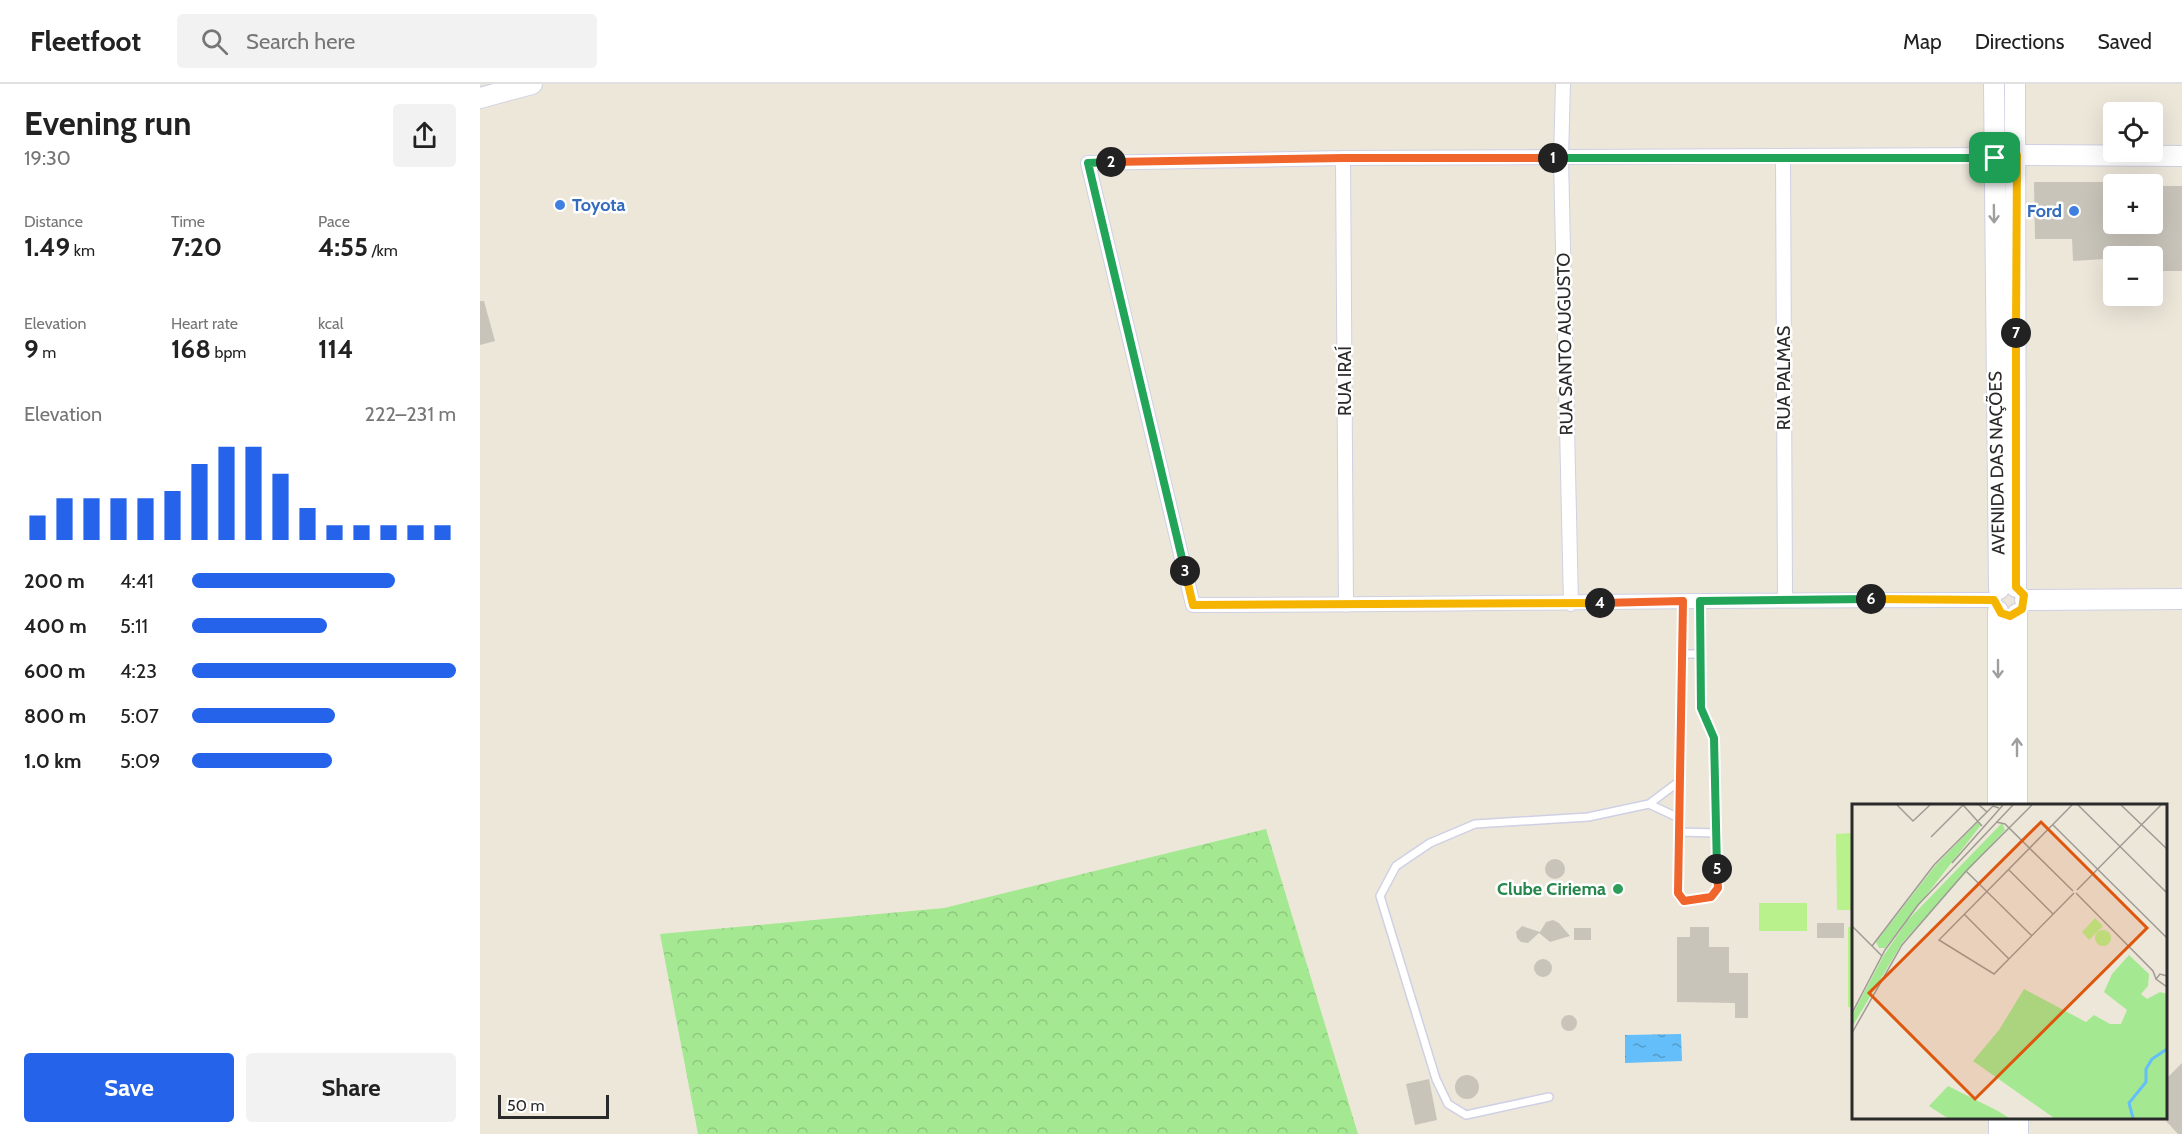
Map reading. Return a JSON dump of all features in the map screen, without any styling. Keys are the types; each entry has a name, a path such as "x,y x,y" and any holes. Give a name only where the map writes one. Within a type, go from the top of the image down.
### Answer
{"main road":[{"path":"480,98 532,84"},
{"name":"AVENIDA DAS NAÇÕES","path":"1994,84 1993,156 2017,804"},
{"name":"AVENIDA DAS NAÇÕES","path":"1998,804 2008,600 2017,155 2015,84"},
{"path":"1993,156 2003,145 2011,147 2017,155 2182,156"},
{"path":"2008,600 2182,599"}],"street":[{"name":"RUA SANTO AUGUSTO","path":"1563,84 1561,158 1571,603"},
{"name":"RUA PALMAS","path":"1783,156 1785,599"},
{"path":"1993,156 1343,158 1088,163 1193,605 1571,603 1785,599 2008,600"},
{"name":"RUA IRAÍ","path":"1343,158 1346,605"}],"lane":[{"path":"1683,601 1678,893 1684,901 1711,897 1716,892 1714,738 1701,708 1700,601"},
{"path":"1682,654 1701,654"},
{"path":"1549,1097 1466,1115 1448,1104 1436,1079 1380,896 1396,866 1430,843 1475,825 1588,817 1649,804 1681,780"},
{"path":"1649,804 1679,818"},
{"path":"1679,832 1717,833"}],"green space":[{"path":"1266,829 1358,1134 698,1134 660,934 944,908"},
{"path":"1852,833 1852,910 1837,910 1836,834"},
{"path":"1759,903 1807,903 1807,931 1759,931"},
{"path":"1848,927 1852,927 1852,1007 1848,1007"}],"water":[{"path":"1681,1034 1682,1061 1625,1063 1625,1035"}],"building":[{"name":"Ford","path":"2034,182 2103,182 2103,234 2163,234 2163,186 2182,186 2182,271 2163,271 2163,246 2103,246 2103,259 2073,261 2072,239 2035,239"},
{"path":"480,301 484,301 495,341 480,345"},
{"path":"1555,859 1562,862 1565,869 1562,876 1555,879 1548,876 1545,869 1548,862"},
{"path":"1553,920 1559,923 1570,936 1550,942 1539,933 1528,943 1521,942 1517,938 1516,932 1522,926 1540,932 1546,922"},
{"path":"1817,923 1844,923 1844,938 1817,938"},
{"path":"1690,927 1709,927 1709,947 1729,947 1729,973 1748,973 1748,1018 1735,1018 1735,1003 1677,1002 1677,937 1690,937"},
{"path":"1574,928 1591,928 1591,940 1574,940"},
{"path":"1543,959 1551,964 1552,968 1547,976 1543,977 1535,972 1534,968 1539,960"},
{"path":"1569,1015 1575,1017 1577,1023 1575,1029 1569,1031 1563,1029 1561,1023 1563,1017"},
{"path":"2182,1063 2182,1134 2178,1134 2166,1121 2167,1078"},
{"path":"1467,1075 1475,1079 1479,1087 1475,1095 1467,1099 1459,1095 1455,1087 1459,1079"},
{"path":"1429,1079 1437,1120 1415,1125 1406,1084"}],"place":[{"name":"Toyota","path":"560,205"},
{"name":"Ford","path":"2074,211"},
{"name":"Clube Ciriema","path":"1618,889"}],"route":[{"path":"2017,155 2016,587 2024,595 2024,605 2019,612 2010,616 1997,610 1994,600 1700,601 1701,708 1714,738 1718,888 1711,897 1684,901 1678,893 1683,711 1683,601 1193,605 1088,163 1343,158 1993,156 1995,158 2005,164 2010,163 2017,155"}]}
